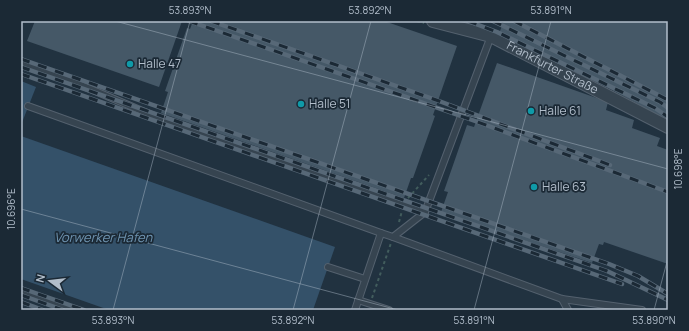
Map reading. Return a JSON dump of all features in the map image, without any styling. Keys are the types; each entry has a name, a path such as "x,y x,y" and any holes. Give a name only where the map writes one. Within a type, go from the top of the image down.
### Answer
{"street":[{"name":"Frankfurter Straße","path":"432,21 491,36 668,126"}],"lane":[{"path":"393,237 425,212 491,36"},
{"path":"21,63 69,80 159,118 425,212"},
{"path":"28,106 562,299 642,310"},
{"path":"354,310 381,233"},
{"path":"328,267 365,279"},
{"path":"21,292 73,310"},
{"path":"562,299 568,310"},
{"path":"358,300 389,310"}],"path":[{"path":"370,303 406,201 433,170"}],"water":[{"path":"21,81 36,87 21,125"},
{"name":"Vorwerker Hafen","path":"21,136 335,247 313,310 109,310 21,279"}],"building":[{"name":"Halle 47","path":"35,21 182,21 159,87 27,41"},
{"path":"193,21 384,21 457,46 433,115 435,116 413,178 411,178 404,198 161,113 168,92 165,91 187,28 190,29"},
{"path":"504,21 668,21 668,123 638,104 592,79 498,36"},
{"path":"497,63 608,102 606,110 634,120 632,128 660,138 657,146 668,150 668,264 604,242 603,245 599,244 592,263 441,212 448,192 444,191 467,125 474,127"}],"railway":[{"path":"189,21 475,121 668,192"},
{"path":"211,21 439,101 610,165"},
{"path":"468,21 497,32 655,108 668,117"},
{"path":"493,21 660,102 668,108"},
{"path":"514,21 668,100"},
{"path":"21,59 609,264 638,276 668,294"},
{"path":"21,67 607,271 668,300"},
{"path":"21,74 622,284"},
{"path":"21,288 84,310"},
{"path":"21,295 63,310"},
{"path":"21,302 43,310"}],"place":[{"name":"Halle 47","path":"130,64"},
{"name":"Halle 51","path":"301,104"},
{"name":"Halle 61","path":"531,111"},
{"name":"Halle 63","path":"534,187"}]}
